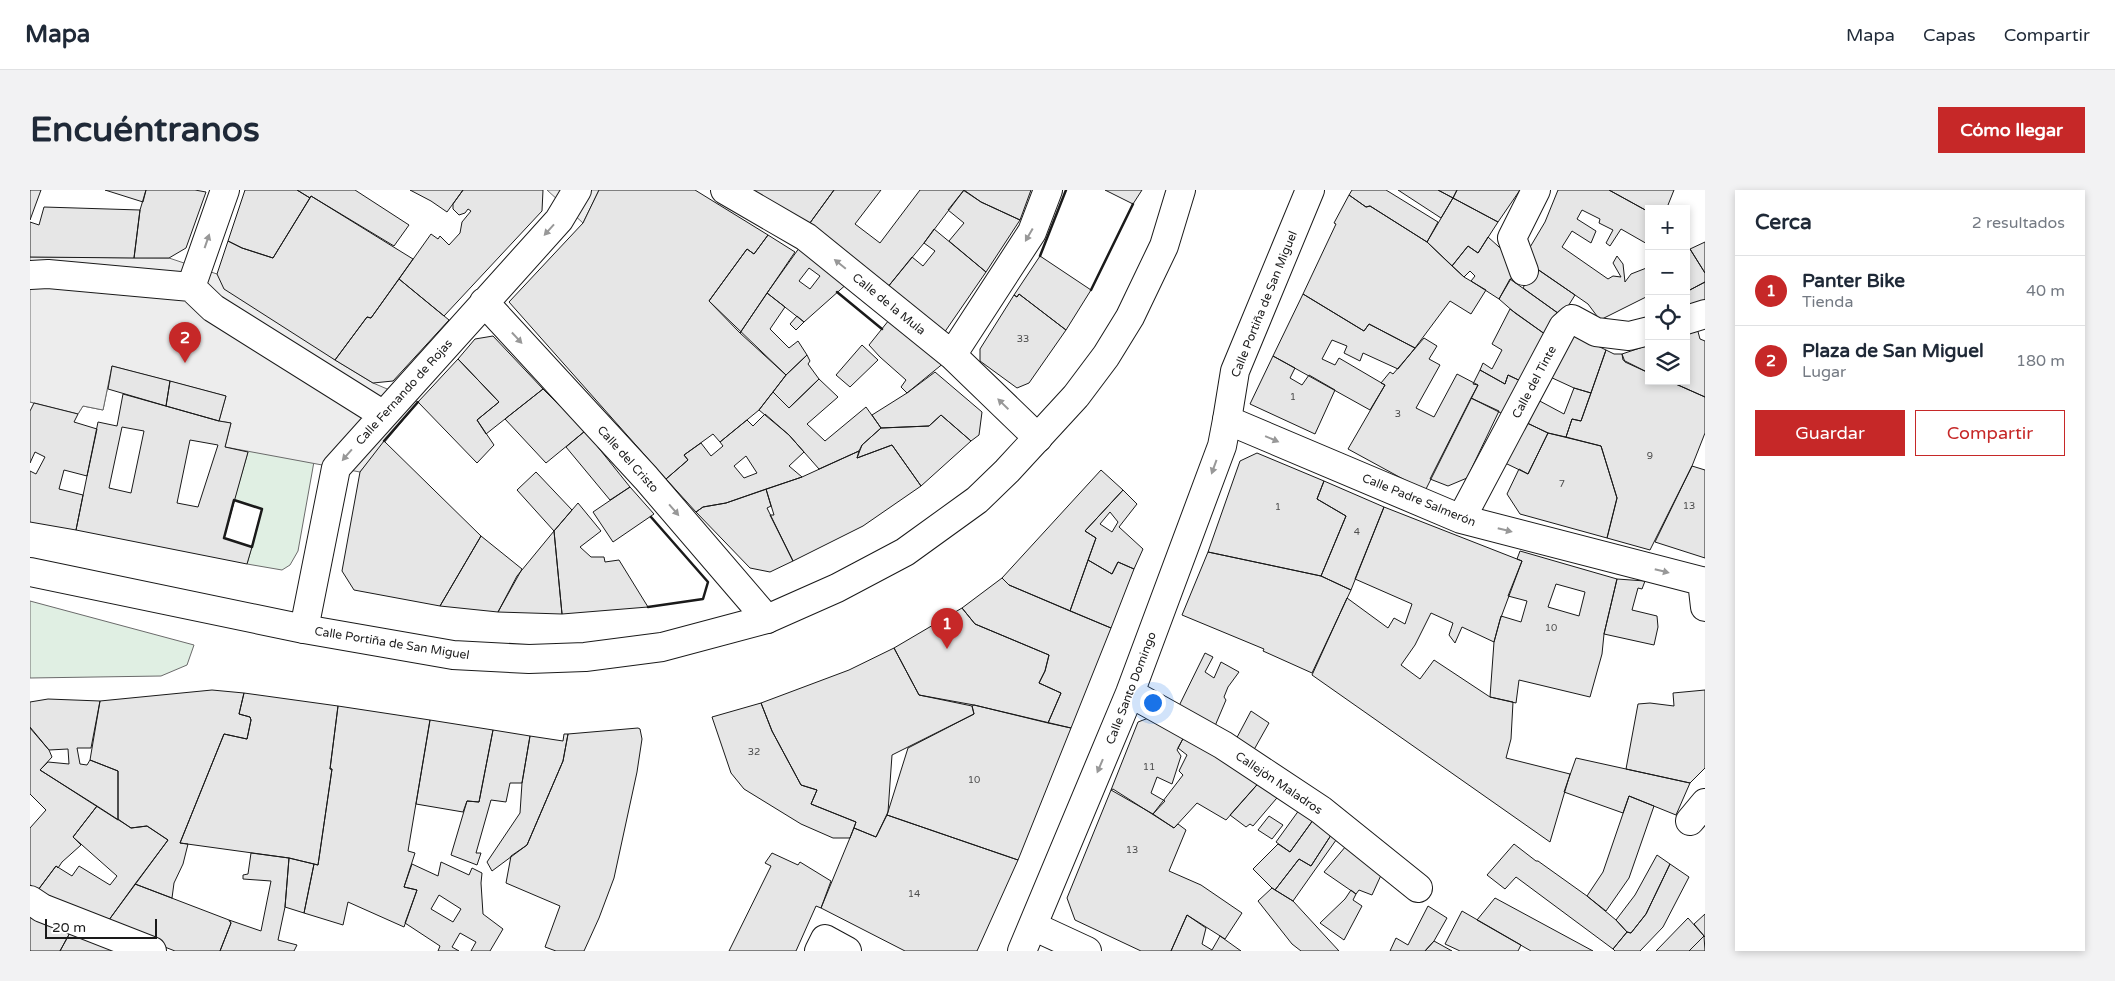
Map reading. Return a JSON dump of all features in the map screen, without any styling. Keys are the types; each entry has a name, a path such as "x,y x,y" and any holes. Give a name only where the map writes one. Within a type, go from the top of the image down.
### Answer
{"street":[{"path":"191,287 225,190"},
{"name":"Calle Fernando de Rojas","path":"304,629 336,468 382,414 559,220 577,190"},
{"name":"Calle de la Mula","path":"725,190 806,237 952,355 1038,438"},
{"path":"952,355 1032,232 1048,190"},
{"name":"Calle Portiña de San Miguel","path":"30,572 304,629 453,655 529,659 585,657 662,647 766,619 837,588 905,552 977,500 1038,438 1076,396 1106,356 1130,317 1164,246 1181,190"},
{"name":"Calle Portiña de San Miguel","path":"1227,420 1235,371 1310,190"},
{"path":"1524,272 1512,238 1536,190"},
{"path":"30,275 48,274 191,287 213,308 382,414"},
{"name":"Calle del Cristo","path":"484,302 646,478 766,619"},
{"path":"1690,319 1705,314"},
{"name":"Calle del Tinte","path":"1462,519 1563,327 1572,319 1596,332 1629,336 1645,331"},
{"name":"Calle Padre Salmerón","path":"1227,420 1462,519 1704,590"},
{"name":"Calle Santo Domingo","path":"1022,951 1130,693 1222,446 1227,420"},
{"name":"Callejón Maladros","path":"1130,693 1223,745 1322,810 1418,888"},
{"path":"30,900 42,908 152,951"},
{"path":"1033,926 1087,951"},
{"path":"819,951 825,939 847,951"}],"green space":[{"path":"167,304 315,456 298,551 290,565 282,570 247,564 262,509 234,500 248,452 225,447 231,423 219,421 226,396 112,366 103,410 83,406 78,414 30,402"},
{"path":"30,601 194,645 187,665 161,676 30,678"}],"shaded area":[{"path":"547,190 599,190 583,223"},
{"path":"30,257 169,258 217,274 335,360 373,383 418,402 360,472 225,447 231,423 219,421 226,396 112,366 103,410 83,406 78,414 30,402"}],"building":[{"path":"30,190 41,190 30,220"},
{"path":"105,190 146,190 143,202"},
{"path":"146,190 195,190 206,192 186,248 169,258 134,258 140,210"},
{"path":"245,190 297,190 310,198 273,258 242,248 228,241"},
{"path":"297,190 355,190 409,225 394,246 311,196 310,198"},
{"path":"410,190 463,190 447,212"},
{"path":"463,190 543,190 542,211 444,316 399,279 431,234 438,239 440,236 449,245 460,233 462,222 471,211 468,209 465,213 459,215 453,209 453,204"},
{"path":"599,190 695,190 768,235 754,254 747,249 709,301 786,375 759,410 720,442 713,434 684,455 688,460 666,479 509,302 583,223"},
{"path":"748,190 834,190 807,227"},
{"path":"834,190 881,190 855,224 880,243 920,190 964,190 887,288 807,227"},
{"path":"963,190 1031,190 1020,220 981,202"},
{"path":"964,190 981,202 1020,220 986,272 949,241 964,223 948,210"},
{"path":"1105,190 1142,190 1133,204"},
{"path":"1352,190 1386,190 1438,222 1427,242 1370,206 1366,207 1349,195"},
{"path":"1398,190 1438,190 1453,198 1441,218"},
{"path":"1438,190 1457,190 1453,198"},
{"path":"1457,190 1520,190 1498,222 1453,198"},
{"path":"1558,190 1609,190 1645,210 1645,243 1621,229 1610,246 1606,243 1613,230 1599,223 1600,219 1582,210 1577,219 1596,231 1591,243 1572,231 1562,247 1608,279 1613,276 1621,277 1613,263 1617,256 1623,264 1625,282 1631,274 1645,269 1645,298 1600,320 1588,304 1523,259 1545,222"},
{"path":"1609,190 1674,190 1668,205 1645,205 1645,210"},
{"path":"1349,195 1366,207 1370,206 1427,242 1464,277 1486,290 1471,314 1450,301 1415,348 1369,324 1364,331 1303,294 1336,224 1334,223"},
{"path":"311,196 413,259 371,318 367,317 335,360 224,289 217,274 228,241 242,248 273,258"},
{"path":"1453,198 1498,222 1478,253 1468,246 1452,266 1427,242"},
{"path":"44,207 140,210 134,258 30,257 30,222 39,225"},
{"path":"934,229 986,272 944,333 887,288 912,257 923,266 935,251 924,243"},
{"path":"768,235 795,252 740,333 709,301 747,249 754,254"},
{"path":"1488,237 1519,265 1499,299 1471,281 1475,276 1470,271 1464,277 1452,266 1468,246 1478,253"},
{"path":"1705,242 1705,273 1690,249"},
{"path":"802,244 849,282 804,322 767,293","holes":["809,268 820,276 810,289 799,281"]},
{"path":"1690,249 1705,273 1705,282 1690,290"},
{"path":"1040,256 1091,290 1066,330 1019,294 1017,297 1014,295"},
{"path":"1534,267 1575,295 1562,316 1523,288"},
{"path":"399,279 449,320 393,381 373,383 335,360 367,317 371,318"},
{"path":"1510,279 1562,316 1549,337 1499,299"},
{"path":"1705,282 1705,302 1691,308 1690,290"},
{"path":"767,293 785,307 770,329 789,348 798,341 807,355 786,375 740,333"},
{"path":"1019,294 1066,330 1029,383 1017,388 980,361 980,349 1014,295 1017,297"},
{"path":"1303,294 1364,331 1369,324 1415,348 1398,369 1363,353 1360,361 1344,353 1347,346 1332,340 1322,359 1335,365 1339,358 1385,385 1370,410 1273,356"},
{"path":"1510,309 1549,337 1527,384 1508,375 1505,384 1480,370 1483,363 1492,369 1502,350 1492,344"},
{"path":"893,315 945,362 907,393 901,387 906,380 869,345"},
{"path":"797,316 804,322 796,330 790,324"},
{"path":"1697,328 1700,339 1705,341 1705,397 1678,385 1690,385 1690,331"},
{"path":"1569,332 1606,350 1591,393 1574,388 1548,376"},
{"path":"493,336 543,389 486,434 477,420 499,402 458,359 475,339"},
{"path":"1424,338 1437,346 1429,359 1440,365 1416,408 1434,417 1457,374 1478,385 1425,491 1348,449 1385,385 1381,383 1390,372 1393,374"},
{"path":"862,345 878,360 850,387 836,375"},
{"path":"1645,346 1645,371 1623,360 1622,354"},
{"path":"1606,350 1614,354 1622,354 1625,362 1645,371 1645,385 1678,385 1705,397 1705,433 1692,466 1650,550 1607,538 1617,498 1601,446 1566,437 1572,419 1581,421"},
{"path":"807,355 810,361 808,364 819,379 789,408 773,392 786,375"},
{"path":"1273,356 1295,368 1290,378 1302,385 1309,375 1335,390 1315,434 1250,404"},
{"path":"458,359 499,402 477,420 494,445 477,463 418,402"},
{"path":"112,366 170,381 166,406 108,389"},
{"path":"1480,370 1505,384 1508,375 1527,384 1511,418 1471,398 1478,385 1473,384"},
{"path":"935,372 982,412 979,435 971,441 941,415 929,426 881,428 872,415 907,393"},
{"path":"819,379 838,397 807,424 825,441 866,407 881,428 862,445 859,451 819,469 789,435 759,410 773,392 789,408"},
{"path":"170,381 226,396 219,421 166,406"},
{"path":"1574,388 1591,393 1581,421 1572,419 1566,437 1548,433 1525,422 1536,399 1564,414"},
{"path":"543,389 585,431 546,463 505,419"},
{"path":"123,394 231,423 225,447 248,452 224,538 252,547 247,564 76,530 98,422 117,426","holes":["122,427 144,431 131,493 109,488","190,440 218,445 198,507 177,503"]},
{"path":"1471,398 1499,411 1467,478 1448,486 1430,479"},
{"path":"34,403 78,414 74,422 97,429 87,476 64,470 59,489 83,495 76,530 30,522 30,471 36,474 45,457 35,452 30,463 30,411"},
{"path":"765,414 789,435 804,452 789,466 802,477 726,503 703,507 696,512 666,479 688,460 684,455 701,443 711,456 723,446 720,442 747,420 753,426","holes":["746,456 757,473 744,478 734,466"]},
{"path":"941,415 971,441 921,486 892,445 857,458 862,445 881,428 929,426"},
{"path":"1525,422 1548,433 1528,474 1505,463"},
{"path":"585,431 630,487 610,500 566,447"},
{"path":"1548,433 1601,446 1617,498 1607,538 1520,514 1507,494 1519,469 1528,474"},
{"path":"384,441 481,536 440,606 354,590 342,571 360,472"},
{"path":"892,445 921,486 863,526 793,561 770,515 774,515 766,489 802,477 859,451 857,458"},
{"path":"1257,453 1324,481 1317,499 1346,516 1321,576 1208,552 1240,461"},
{"path":"1692,466 1705,470 1705,558 1655,542"},
{"path":"1101,470 1123,490 1085,531 1096,538 1070,611 1009,585 1002,578"},
{"path":"536,472 572,510 554,531 517,490"},
{"path":"1324,481 1384,507 1351,590 1321,576 1346,516 1317,499"},
{"path":"630,487 654,514 613,542 593,512"},
{"path":"766,489 771,506 767,508 793,561 770,572 750,568 696,512 703,507 726,503"},
{"path":"1123,490 1137,504 1119,527 1143,549 1134,569 1118,562 1112,574 1088,560 1096,538 1085,531","holes":["1110,512 1118,522 1112,532 1100,524"]},
{"path":"578,503 601,531 580,547 591,557 604,557 605,562 619,560 648,607 562,614 554,531"},
{"path":"1384,507 1522,561 1500,620 1494,642 1462,627 1455,643 1449,635 1453,623 1431,613 1415,645 1401,665 1420,679 1434,660 1490,697 1513,702 1511,739 1506,758 1570,774 1550,842 1312,675 1347,598 1388,628 1394,618 1405,624 1412,604 1355,579"},
{"path":"554,531 562,614 498,612 517,576"},
{"path":"481,536 522,569 498,612 440,606"},
{"path":"1520,551 1617,579 1604,634 1602,654 1590,697 1519,680 1516,703 1490,697 1494,642 1501,616 1521,622 1527,601 1508,596 1522,561 1517,559","holes":["1556,584 1585,592 1579,616 1548,607"]},
{"path":"1208,552 1321,576 1351,590 1312,673 1263,651 1264,649 1182,615"},
{"path":"1088,560 1112,574 1118,562 1134,569 1111,628 1070,611"},
{"path":"1002,578 1009,585 1111,628 1071,728 1048,723 1061,693 1039,683 1045,671 1049,655 975,624 962,608"},
{"path":"1617,579 1645,581 1642,589 1638,588 1632,610 1657,616 1658,627 1654,645 1604,634"},
{"path":"962,608 975,624 1049,655 1045,671 1039,683 1061,693 1048,723 974,705 919,695 894,648"},
{"path":"894,648 919,695 972,706 974,714 892,755 888,812 876,837 854,828 856,822 811,804 817,790 801,785 772,731 761,703 849,670"},
{"path":"1205,653 1213,657 1205,672 1214,678 1221,662 1239,672 1228,687 1224,697 1226,700 1212,733 1176,712"},
{"path":"212,690 244,693 239,714 250,717 251,720 247,739 224,734 180,843 188,844 183,864 174,883 172,898 135,884 168,840 147,826 131,828 118,819 118,771 90,760 100,701"},
{"path":"1705,690 1705,768 1690,783 1626,769 1638,704 1650,703 1674,706 1673,693"},
{"path":"244,693 338,706 330,769 332,769 318,865 289,858 180,843 224,734 247,739 251,720 250,717 239,714"},
{"path":"48,699 100,701 91,748 77,748 80,764 87,765 90,760 118,771 118,820 40,770 48,762 69,764 68,749 49,750 30,728 30,702"},
{"path":"761,703 772,731 801,785 817,790 811,804 856,822 850,838 833,838 801,824 744,789 731,773 712,717"},
{"path":"338,706 430,720 408,851 415,853 404,887 417,890 404,927 348,902 343,925 304,913 314,864 318,865 332,769 330,769"},
{"path":"972,706 1071,728 1018,860 887,815 908,748 974,714"},
{"path":"1251,711 1269,723 1251,755 1233,745"},
{"path":"1159,714 1186,733 1177,750 1181,756 1172,784 1157,777 1151,793 1165,801 1153,814 1111,790 1138,722"},
{"path":"430,720 493,730 479,802 467,801 463,812 416,804"},
{"path":"30,727 49,750 52,757 40,770 97,806 73,837 81,845 58,868 56,866 38,890 30,885 30,828 46,810 30,794"},
{"path":"640,729 642,739 637,772 614,878 599,918 584,951 556,951 545,947 560,906 506,883 511,856 527,845 563,761 568,734"},
{"path":"493,730 530,736 522,783 510,783 506,802 491,800 476,853 481,853 477,865 451,855 467,801 479,802"},
{"path":"1186,733 1263,778 1226,820 1197,803 1174,828 1153,814 1183,775 1179,771 1187,755 1178,748"},
{"path":"564,734 568,734 563,761 527,845 492,871 487,862 520,813 522,783 530,736 563,741"},
{"path":"1576,758 1690,783 1676,815 1629,796 1623,813 1564,792"},
{"path":"1263,778 1282,792 1253,826 1250,824 1246,827 1230,815"},
{"path":"1113,789 1174,828 1178,824 1186,830 1169,871 1201,885 1242,913 1225,939 1187,915 1171,951 1141,951 1075,920 1067,898"},
{"path":"1629,796 1654,806 1629,878 1606,911 1587,896 1603,872"},
{"path":"97,806 131,828 147,826 168,840 106,924 38,890 56,866 72,876 79,866 110,885 117,876 73,837"},
{"path":"1302,806 1316,816 1290,852 1276,842"},
{"path":"887,815 1018,860 977,951 905,951 821,908 854,828 876,837"},
{"path":"1269,816 1283,825 1272,839 1258,830"},
{"path":"1316,816 1335,829 1311,866 1299,859 1275,890 1253,869 1278,844 1290,852"},
{"path":"1335,829 1341,833 1293,901 1275,890 1299,859 1311,866"},
{"path":"1514,844 1587,896 1616,920 1627,932 1613,949 1516,877 1505,889 1487,875"},
{"path":"1346,846 1382,873 1372,895 1359,890 1356,894 1324,872"},
{"path":"251,853 289,858 285,907 278,940 297,945 294,951 220,951 231,923 229,920 261,931 271,881 243,879 243,875 248,874"},
{"path":"772,853 798,865 800,862 831,881 821,908 816,906 796,951 729,951 771,866 765,863"},
{"path":"1657,855 1670,864 1646,914 1631,933 1627,932 1616,920 1635,895"},
{"path":"289,858 314,864 304,913 285,907"},
{"path":"441,862 469,875 472,868 482,873 483,914 503,929 490,951 471,951 476,942 460,933 452,947 459,951 438,951 440,946 405,923 417,890 404,887 412,864 438,876","holes":["439,895 461,909 453,922 431,909"]},
{"path":"1670,864 1689,877 1663,927 1640,951 1615,951 1613,949 1627,932 1631,933 1646,914"},
{"path":"135,884 229,920 231,923 220,951 175,951 106,924"},
{"path":"1272,888 1293,901 1339,951 1301,951 1292,944 1258,901"},
{"path":"1351,890 1356,894 1353,900 1362,906 1344,940 1320,923 1345,899"},
{"path":"1495,898 1593,951 1531,951 1477,920"},
{"path":"1428,906 1447,918 1434,941 1425,951 1390,951 1396,938 1408,945"},
{"path":"1462,911 1521,945 1518,951 1460,951 1445,944"},
{"path":"30,914 72,929 60,951 30,951"},
{"path":"1705,914 1705,937 1694,924"},
{"path":"1187,915 1206,928 1202,944 1212,950 1220,936 1241,951 1171,951"},
{"path":"1688,918 1704,936 1689,951 1656,951"},
{"path":"72,929 128,951 60,951"},
{"path":"1704,936 1705,951 1689,951"},
{"path":"1434,941 1452,951 1425,951"}],"wall":[{"path":"1040,256 1066,190"},
{"path":"1091,290 1133,204"},
{"path":"837,292 882,329"},
{"path":"384,441 418,402"},
{"path":"234,500 262,509 252,547 224,538 234,500"},
{"path":"648,607 703,599 708,582 651,517"}],"place":[{"name":"Plaza de San Miguel","path":"185,363"},
{"name":"Panter Bike","path":"947,649"}]}
